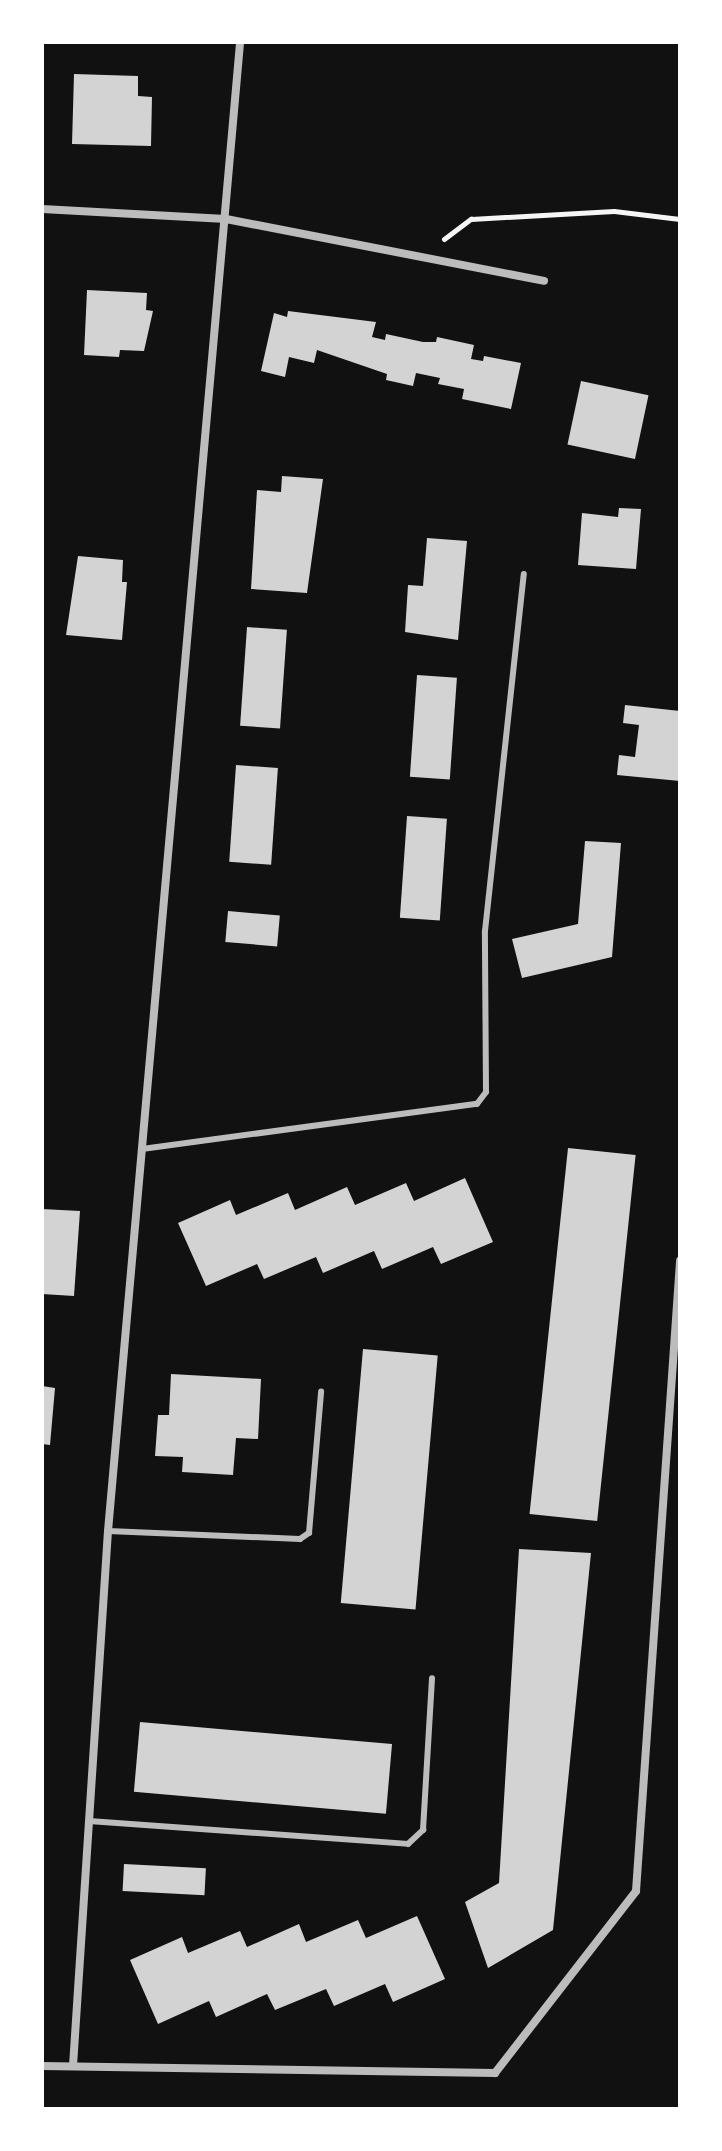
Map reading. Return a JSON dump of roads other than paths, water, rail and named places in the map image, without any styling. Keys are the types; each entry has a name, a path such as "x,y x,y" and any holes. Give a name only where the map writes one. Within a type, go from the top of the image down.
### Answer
{"street":[{"path":"73,2066 108,1531 240,42"},
{"path":"42,209 226,219 544,281"},
{"path":"42,2066 495,2073 636,1891 680,1261"}],"lane":[{"path":"142,1149 477,1104 486,1092 485,931 524,574"},
{"path":"108,1531 300,1539 309,1533 321,1392"},
{"path":"89,1821 408,1844 423,1830 432,1678"}]}
